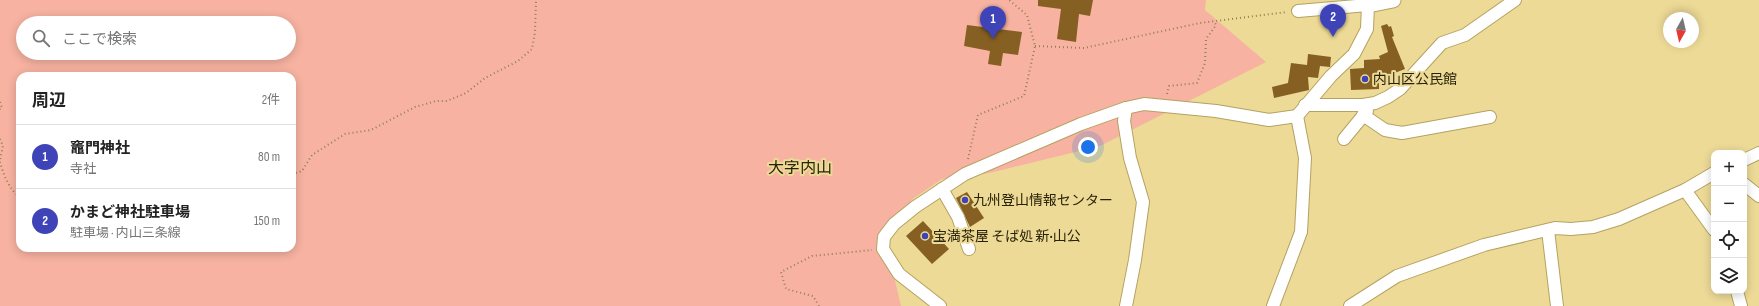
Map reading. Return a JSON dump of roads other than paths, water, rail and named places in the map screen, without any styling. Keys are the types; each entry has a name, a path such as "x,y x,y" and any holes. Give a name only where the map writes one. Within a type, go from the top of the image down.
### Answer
{"street":[{"path":"1305,105 1364,105 1375,103 1400,90 1442,43 1465,35 1515,0"},
{"path":"1298,11 1379,1"},
{"path":"940,306 899,274 883,249 884,237 894,224 915,207 965,174 1034,143 1126,108 1144,104 1164,105 1216,111 1269,120 1297,116 1305,105 1354,54 1379,1"},
{"path":"1344,139 1363,115 1375,103"},
{"path":"1126,108 1124,121 1130,158 1143,202 1135,260 1126,306"},
{"path":"1363,115 1386,130 1402,133 1490,117"},
{"path":"1273,306 1301,232 1305,158 1297,116"},
{"path":"1747,159 1759,153"},
{"path":"1350,306 1397,276 1484,245 1548,230 1593,227 1619,219 1685,190 1711,175"},
{"path":"1746,186 1759,196"},
{"path":"942,189 958,217 969,249"},
{"path":"1685,190 1711,226"},
{"path":"1548,230 1557,306"},
{"path":"1738,294 1741,306"}],"place":[{"name":"かまど神社駐車場","path":"1333,37"},
{"name":"竈門神社","path":"993,39"},
{"name":"内山区公民館","path":"1365,79"},
{"name":"九州登山情報センター","path":"965,200"},
{"name":"宝満茶屋 そば処 新•山公","path":"925,236"}],"district":[{"name":"大字内山","path":"800,167"}]}
